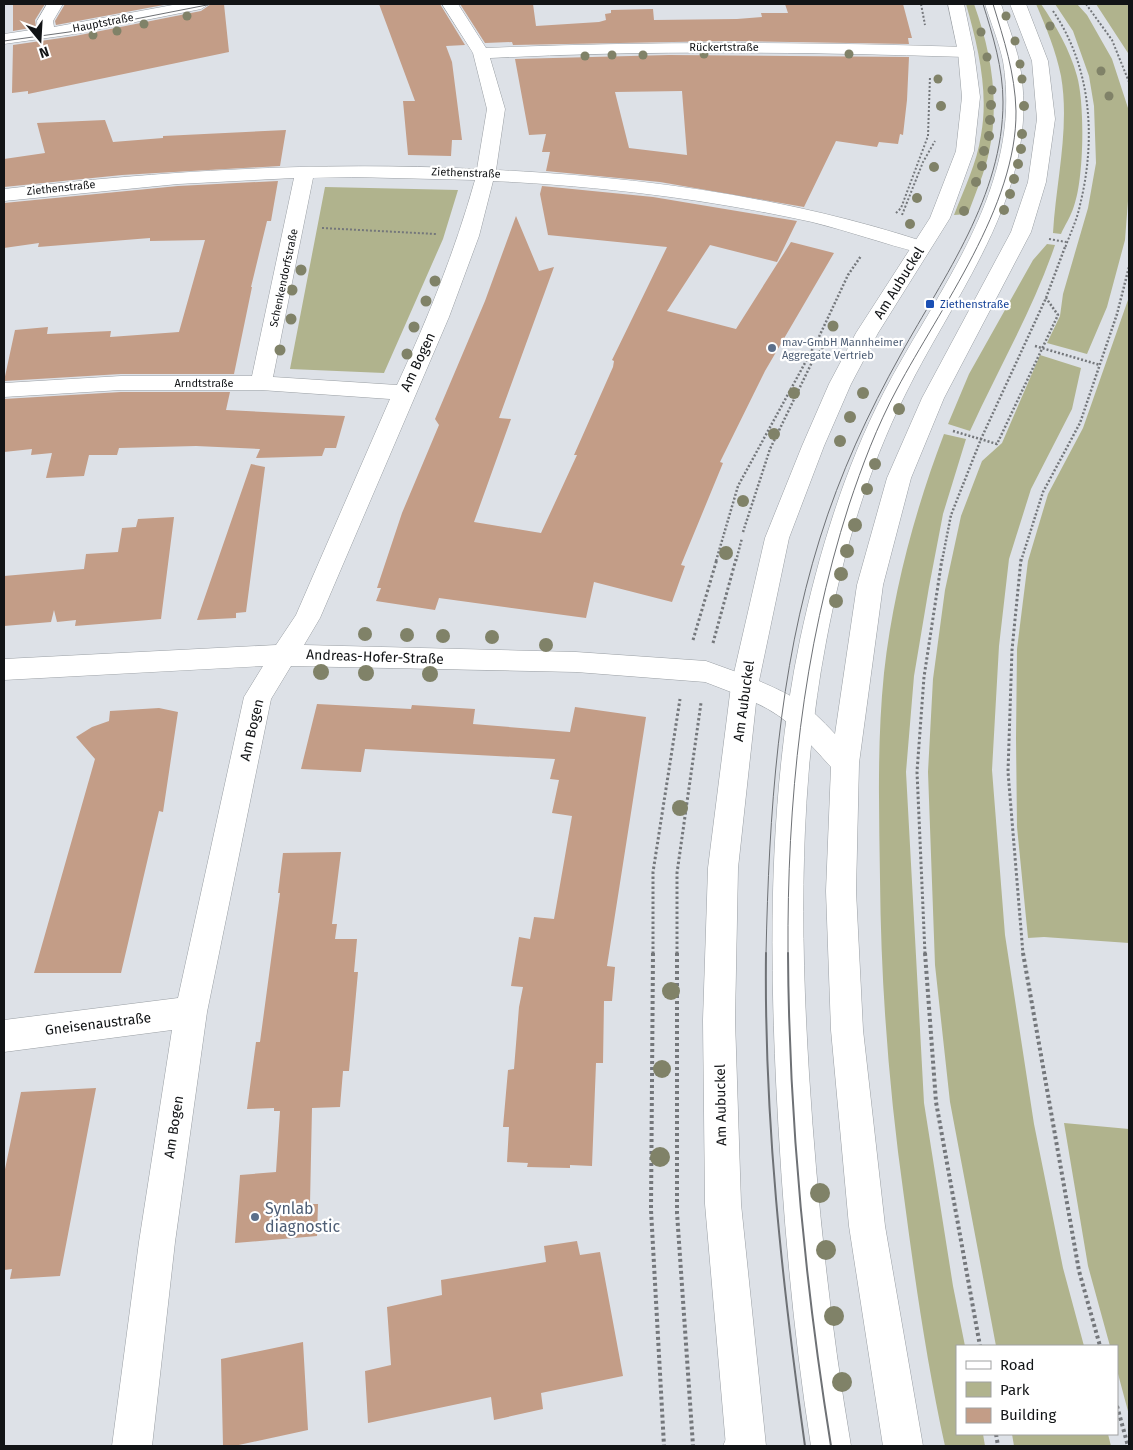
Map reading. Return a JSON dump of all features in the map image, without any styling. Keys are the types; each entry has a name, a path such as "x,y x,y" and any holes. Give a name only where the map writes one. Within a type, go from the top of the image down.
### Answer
{"street":[{"path":"46,34 45,21 55,4"},
{"name":"Hauptstraße","path":"4,39 46,34 201,4"},
{"name":"Am Bogen","path":"132,1446 156,1242 191,1012 258,697 307,618 404,393 440,317 469,236 486,173 496,109 481,53 450,4"},
{"name":"Am Aubuckel","path":"745,1446 723,1204 720,1020 723,868 744,686 777,538 813,446 840,384 867,334 940,218 965,151 971,97 966,52 956,4"},
{"path":"831,1446 800,1204 787,991 789,862 794,772 812,644 828,576 848,508 871,446 894,394 986,230 1005,180 1014,135 1015,96 1009,48 993,4"},
{"path":"903,1446 867,1226 847,1030 841,891 845,763 870,585 899,478 933,398 1021,232 1037,182 1046,119 1040,61 1018,4"},
{"name":"Rückertstraße","path":"481,53 592,48 795,47 966,52"},
{"name":"Ziethenstraße","path":"4,195 162,179 305,172 486,173 621,184 759,206 891,236 921,247"},
{"name":"Schenkendorfstraße","path":"261,383 305,172"},
{"name":"Arndtstraße","path":"4,390 121,383 261,383 404,393"},
{"name":"Andreas-Hofer-Straße","path":"4,669 284,655 576,662 706,672 782,703 801,716 845,763"},
{"name":"Gneisenaustraße","path":"4,1036 191,1012"}],"path":[{"path":"901,208 928,136 937,51 921,4"},
{"path":"980,1345 936,1102 925,964 916,772 924,677 949,524 981,439 1046,298 1080,207 1088,162 1088,105 1083,76 1066,30 1048,4"},
{"path":"1086,4 1112,40 1129,82"},
{"path":"294,226 469,236"},
{"path":"1044,246 1051,240 1050,232"},
{"path":"1100,1345 1079,1271 1020,939 1008,772 1012,650 1021,561 1043,492 1080,423 1118,314 1129,267"},
{"path":"944,428 997,444 1058,315 1046,298"},
{"path":"1035,346 1100,365"},
{"path":"1118,1410 1128,1446"}],"green space":[{"path":"966,4 974,4 985,40 992,77 994,114 987,160 968,214 954,215 976,156 981,135 984,102 975,36"},
{"path":"1036,4 1041,4 1057,30 1074,66 1080,89 1082,141 1080,178 1074,206 1061,234 1053,233 1063,135 1064,115 1061,76 1047,30"},
{"path":"1055,4 1077,4 1087,15 1112,59 1128,108 1129,188 1125,240 1107,307 1087,354 1047,343 1060,316 1063,294 1088,208 1096,163 1094,106 1089,76 1073,31"},
{"path":"1096,4 1129,4 1129,57 1128,53"},
{"path":"325,187 458,190 443,239 384,373 290,369"},
{"path":"1047,244 1055,245 1046,269 1026,316 970,431 948,424 969,374 1033,260"},
{"path":"1129,297 1129,943 1044,937 1028,938 1017,827 1016,738 1017,649 1028,561 1048,494 1083,428"},
{"path":"1040,355 1081,368 1072,409 1031,489 1009,559 999,646 992,770 1005,935 1034,1124 1063,1268 1084,1345 996,1345 950,1102 935,965 928,772 933,679 945,590 961,516 982,461 1002,443"},
{"path":"944,434 966,439 943,514 929,587 914,676 906,772 924,1103 953,1286 965,1345 956,1345 956,1435 983,1435 985,1446 945,1446 922,1322 899,1157 890,1078 882,959 879,776 880,724 884,673 893,612 906,552 933,463"},
{"path":"1064,1123 1129,1129 1129,1415 1118,1374 1118,1345 1110,1345 1088,1266"},
{"path":"1012,1435 1108,1435 1111,1446 1014,1446"}],"building":[{"path":"13,4 45,4 35,20 36,27 13,31"},
{"path":"65,4 169,4 56,25 55,21"},
{"path":"211,4 224,4 229,52 28,94 28,91 12,93 13,45 75,36 201,11"},
{"path":"379,4 440,4 465,45 446,46 452,62 462,140 452,140 451,156 408,155 403,101 415,101"},
{"path":"460,4 533,4 536,26 599,22 606,20 605,14 611,13 611,10 653,9 654,20 737,19 762,17 761,13 788,13 785,4 903,4 912,38 908,38 909,44 726,41 513,45 512,42 485,43"},
{"path":"669,55 909,57 903,135 900,134 898,144 879,142 877,147 836,141 804,207 660,182 546,171 550,152 542,152 546,134 529,135 515,59","holes":["682,91 687,155 629,148 615,92"]},
{"path":"105,120 113,142 163,138 163,136 286,130 280,166 122,175 4,187 4,159 45,153 37,123"},
{"path":"278,181 271,221 267,221 251,287 234,374 121,374 4,381 15,330 48,327 47,334 111,331 110,337 179,332 205,240 150,241 150,238 38,247 39,243 4,248 4,203 178,186"},
{"path":"542,186 653,197 797,221 777,262 710,245 667,311 736,329 791,242 834,253 765,371 720,462 723,463 681,565 685,566 672,602 594,582 586,618 439,598 435,610 376,601 381,588 377,588 402,513 439,425 435,419 485,301 516,216 539,271 554,267 499,418 511,419 474,522 541,533 577,455 574,455 613,367 614,361 612,360 667,247 548,235 540,194"},
{"path":"121,392 230,392 226,410 345,416 336,448 325,448 322,456 256,458 260,449 196,446 119,448 117,455 89,455 84,476 46,478 52,453 31,455 32,449 4,452 4,399"},
{"path":"251,464 265,467 246,612 236,613 236,618 197,620"},
{"path":"174,517 161,619 75,626 76,620 57,622 54,610 51,622 4,626 4,576 84,569 86,554 118,552 122,528 136,527 138,519"},
{"path":"317,704 411,709 412,705 475,709 473,724 570,732 575,707 646,717 607,966 615,967 612,1001 604,1001 603,1063 596,1063 592,1166 570,1165 570,1168 527,1167 528,1163 507,1162 509,1127 503,1127 508,1070 514,1069 519,1007 523,987 511,986 519,937 530,939 534,917 554,919 572,816 552,813 559,780 550,779 555,759 365,749 361,772 301,769"},
{"path":"159,708 178,712 163,812 159,811 121,973 34,973 95,759 76,737 92,727 109,721 110,711"},
{"path":"341,852 332,924 337,924 335,939 357,939 354,972 358,972 349,1071 343,1071 340,1107 312,1108 310,1204 318,1204 317,1236 235,1243 240,1175 276,1172 280,1111 274,1111 274,1108 247,1109 256,1042 260,1042 280,893 278,893 283,853"},
{"path":"96,1088 60,1276 10,1279 12,1269 4,1270 4,1174 21,1092"},
{"path":"577,1241 580,1255 600,1252 623,1376 541,1393 543,1409 494,1420 491,1397 368,1423 365,1371 391,1365 387,1307 442,1295 441,1280 546,1262 544,1246"},
{"path":"303,1342 308,1430 234,1446 223,1446 221,1359"}],"tram line":[{"path":"4,41 69,32 212,4"},
{"path":"766,954 767,901 778,744 794,640 820,538 836,491 866,421 968,234 993,170 1000,137 1003,89 997,52 983,4"},
{"path":"788,953 790,840 800,727 820,615 833,560 854,490 876,432 897,389 973,255 1004,183 1013,147 1016,111 1014,83 993,4"},
{"path":"788,953 791,1077 800,1201 813,1324 831,1446"},
{"path":"766,954 766,1015 771,1139 782,1262 805,1446"}],"place":[{"name":"Ziethenstraße","path":"930,304"},
{"name":"mav-GmbH Mannheimer Aggregate Vertrieb","path":"772,348"},
{"name":"Synlab diagnostic","path":"255,1217"}]}
